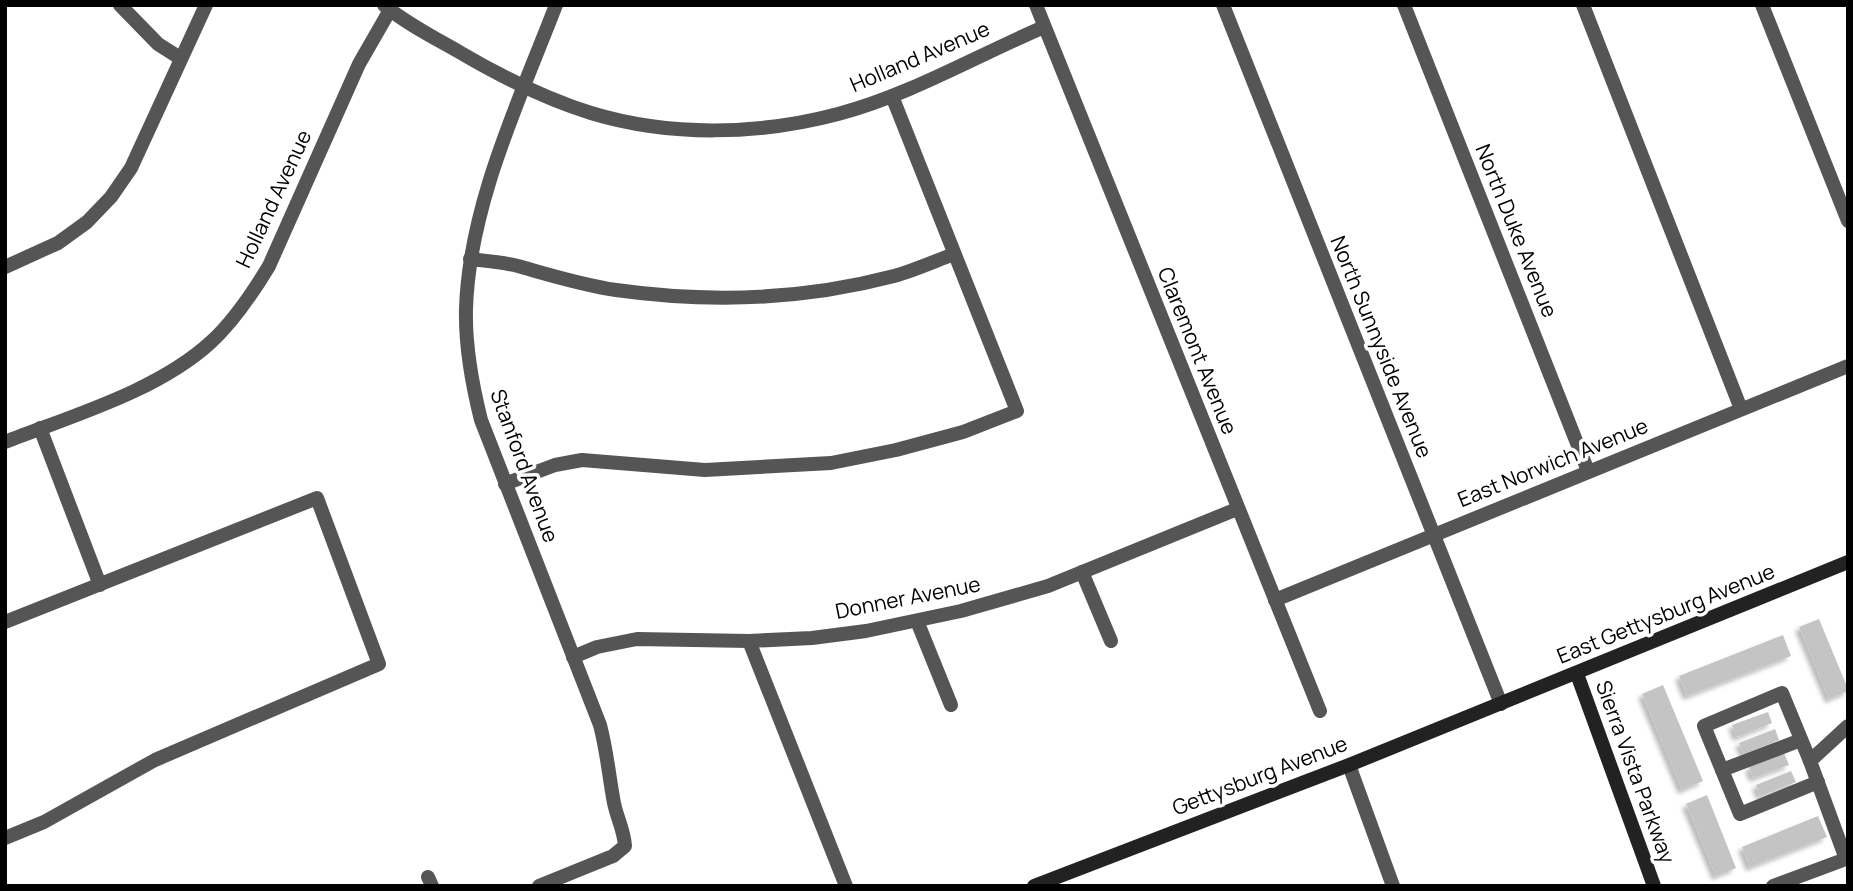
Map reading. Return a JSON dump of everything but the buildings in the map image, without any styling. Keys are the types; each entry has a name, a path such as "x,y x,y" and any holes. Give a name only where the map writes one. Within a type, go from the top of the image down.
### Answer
{"street":[{"path":"120,5 158,44 180,58"},
{"path":"5,267 58,243 87,222 110,197 131,168 206,5"},
{"name":"Stanford Avenue","path":"539,886 613,856 625,846 624,833 615,808 600,725 481,420 470,371 466,309 470,258 479,217 556,5"},
{"name":"Claremont Avenue","path":"1036,5 1320,711"},
{"name":"North Sunnyside Avenue","path":"1223,5 1501,704"},
{"name":"North Duke Avenue","path":"1404,5 1588,471"},
{"path":"1583,5 1741,409"},
{"path":"1762,5 1848,221"},
{"path":"387,8 428,35 524,88"},
{"name":"Holland Avenue","path":"5,442 160,378 211,342 232,320 269,266 359,64 387,8"},
{"name":"Holland Avenue","path":"524,88 592,114 664,128 727,131 784,126 839,114 892,96 1044,27"},
{"path":"505,484 555,465 582,460 705,471 831,463 896,450 963,432 1017,411 892,96"},
{"path":"470,258 515,265 556,278 614,290 665,295 772,298 830,290 897,275 954,254"},
{"name":"East Norwich Avenue","path":"1275,600 1848,366"},
{"path":"40,428 100,585"},
{"path":"5,622 317,498 379,664 155,760 44,822 5,838"},
{"name":"Donner Avenue","path":"573,657 597,648 637,639 748,641 812,638 916,621 1003,600 1082,572 1237,509"},
{"name":"East Gettysburg Avenue","path":"1501,704 1848,562"},
{"path":"1082,572 1111,641"},
{"path":"916,621 951,705"},
{"path":"748,641 846,886"},
{"name":"Sierra Vista Parkway","path":"1577,674 1654,886"},
{"path":"1773,886 1846,859 1818,782 1810,761 1782,693 1704,726 1740,814 1818,782"},
{"name":"Gettysburg Avenue","path":"1034,886 1501,704"},
{"path":"1810,761 1848,726"},
{"path":"1722,770 1801,740"},
{"path":"1349,765 1393,886"}]}
